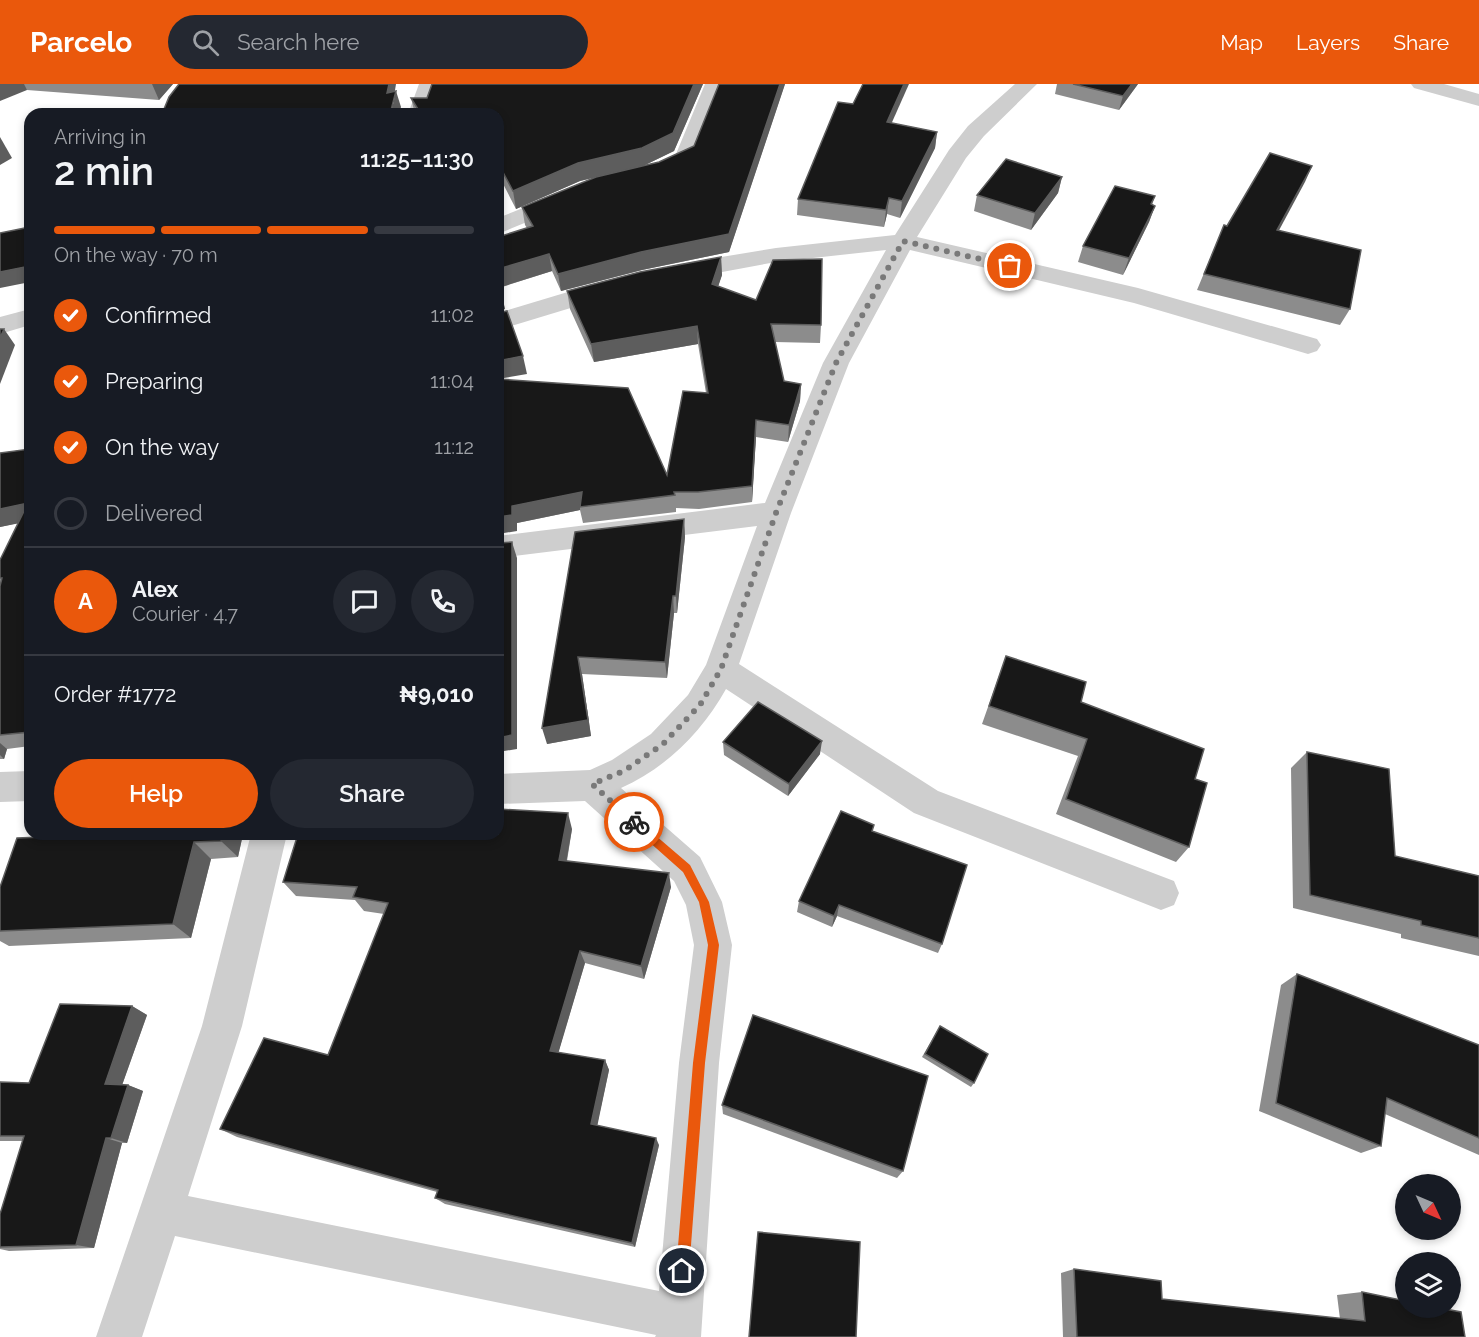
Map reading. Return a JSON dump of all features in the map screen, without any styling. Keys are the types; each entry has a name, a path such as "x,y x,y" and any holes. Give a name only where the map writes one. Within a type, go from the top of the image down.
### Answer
{"street":[{"path":"421,108 429,84"},
{"path":"631,177 662,170 678,164 686,157 716,84"},
{"path":"504,789 592,784 624,771 663,744 700,705 721,669 776,513 836,363 903,241 957,155 976,131 1027,84"},
{"path":"1421,84 1479,100"},
{"path":"504,224 590,188"},
{"path":"659,276 776,255 903,241 1137,296 1308,345"},
{"path":"504,320 555,303 629,283"},
{"path":"0,326 24,319"},
{"path":"504,546 776,513"},
{"path":"721,669 926,802 1161,893"},
{"path":"162,1212 678,1327 699,1063 713,945 704,902 687,869 592,784"},
{"path":"0,787 24,786"},
{"path":"119,1337 222,1026 268,840"}],"building":[{"path":"179,84 389,84 387,93 396,91 392,108 164,108 169,97"},
{"path":"432,84 694,84 673,133 642,148 578,163 513,191 504,174 504,108 417,108 411,98 427,98"},
{"path":"719,84 780,84 729,234 641,252 558,274 549,254 504,267 504,235 533,226 522,207 596,177 659,162 694,146"},
{"path":"863,84 904,84 887,122 937,132 902,201 889,198 886,210 798,199 838,102 853,104"},
{"path":"1073,84 1132,84 1123,96"},
{"path":"1270,153 1312,166 1277,230 1361,250 1350,309 1204,274 1224,225 1227,226"},
{"path":"1006,159 1062,177 1035,213 977,195"},
{"path":"1115,186 1155,196 1151,204 1155,206 1129,258 1083,246"},
{"path":"24,228 24,267 0,272 0,233"},
{"path":"721,257 712,284 756,300 773,260 822,259 821,325 771,324 784,381 801,384 789,425 756,420 752,486 698,492 674,492 675,495 580,507 582,492 512,506 512,515 504,516 504,379 628,388 667,475 683,391 708,393 697,326 591,344 567,291 640,272"},
{"path":"507,311 523,356 504,360 504,312"},
{"path":"24,450 24,504 0,509 0,453"},
{"path":"24,511 24,733 0,735 0,586 2,578 0,578 0,560"},
{"path":"684,519 676,596 673,596 665,662 578,657 588,720 542,728 575,532"},
{"path":"512,542 512,735 504,737 504,543"},
{"path":"1006,656 1086,682 1081,702 1204,749 1195,779 1207,783 1189,847 1066,799 1087,739 989,706"},
{"path":"758,702 822,741 789,784 723,742"},
{"path":"1307,752 1389,769 1395,856 1479,876 1479,938 1421,925 1421,921 1310,895"},
{"path":"504,809 568,813 559,860 669,873 641,966 580,951 550,1051 605,1060 591,1124 656,1138 632,1243 435,1198 438,1190 220,1129 264,1038 328,1055 388,903 353,897 357,887 283,882 296,840 504,840"},
{"path":"841,811 874,825 872,831 967,865 942,944 839,905 834,916 799,901"},
{"path":"17,838 24,838 24,840 221,840 194,842 173,924 0,931 0,887"},
{"path":"1297,974 1479,1045 1479,1138 1387,1098 1381,1146 1276,1103"},
{"path":"60,1004 132,1006 105,1084 128,1085 111,1138 106,1138 76,1245 0,1247 0,1214 24,1136 0,1136 0,1082 29,1083"},
{"path":"753,1015 928,1076 903,1171 722,1105"},
{"path":"940,1026 988,1054 974,1083 925,1054"},
{"path":"758,1232 860,1242 856,1337 749,1337"},
{"path":"1074,1269 1161,1281 1162,1299 1365,1321 1362,1292 1395,1299 1395,1318 1461,1318 1461,1312 1465,1337 1077,1337"}],"way so far":[{"path":"634,822 592,784 624,771 663,744 700,705 721,669 776,513 836,363 903,241 1010,266"}],"route":[{"path":"634,822 687,869 704,902 713,945 699,1063 682,1271"}]}
